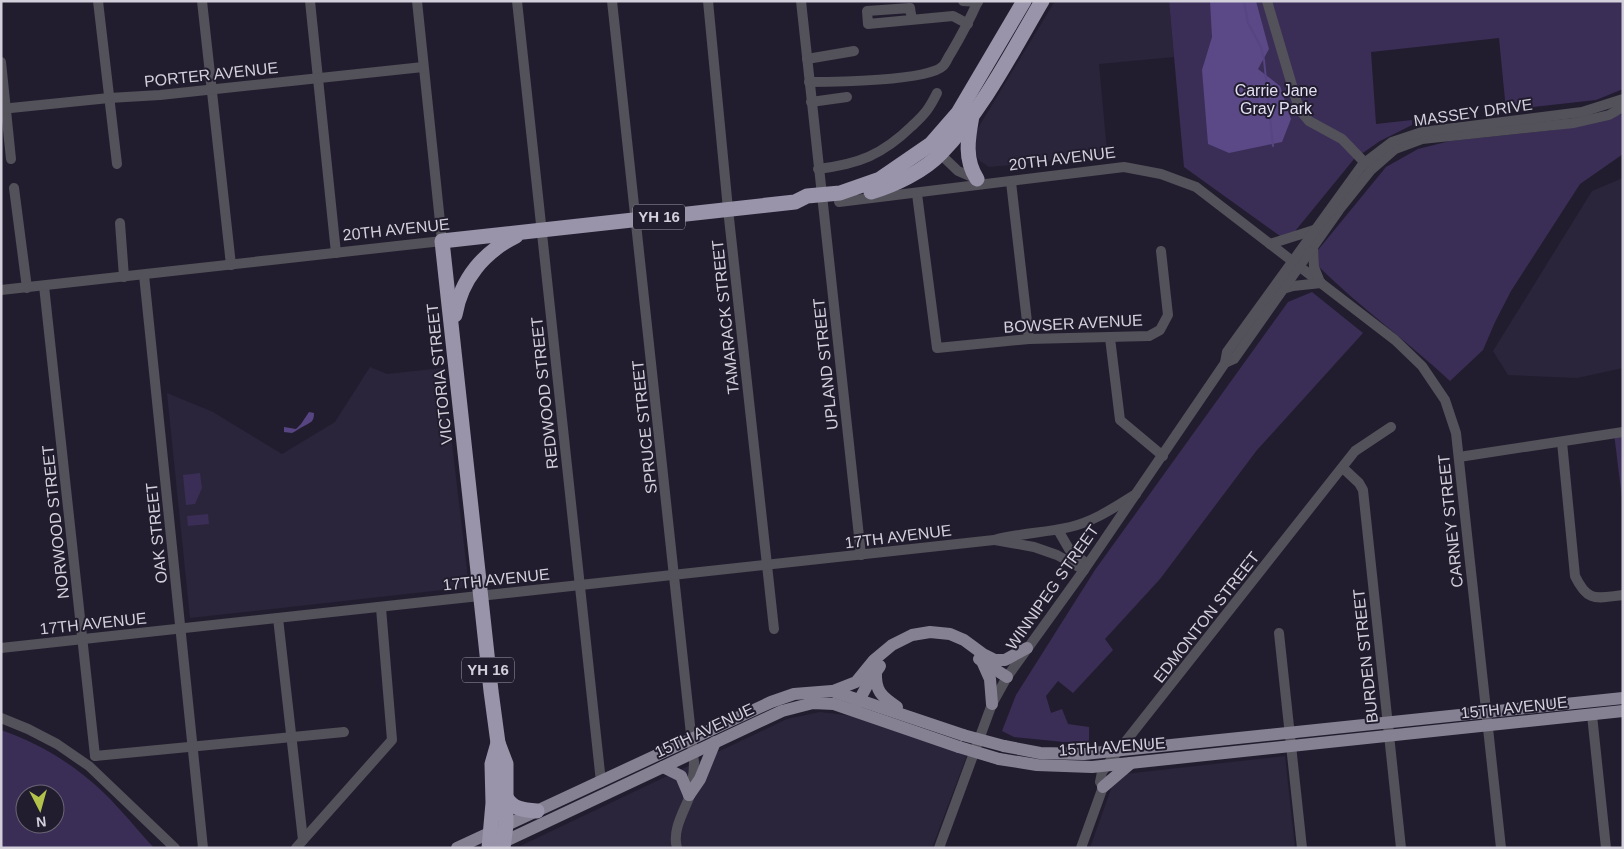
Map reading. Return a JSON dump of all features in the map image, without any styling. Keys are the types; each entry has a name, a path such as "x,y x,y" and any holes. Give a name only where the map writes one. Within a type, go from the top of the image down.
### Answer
{"highway":[{"name":"YH 16","path":"839,202 883,188 920,169 958,113 1024,1"},
{"name":"YH 16","path":"821,199 880,179 935,149 972,114 989,91 1042,1"},
{"path":"972,114 967,144 972,171 983,182"},
{"name":"20TH AVENUE","path":"442,242 795,202 807,206 821,199 839,202"},
{"path":"452,329 457,303 470,274 484,257 501,244 523,232"},
{"name":"VICTORIA STREET","path":"442,242 498,744 506,764 506,825 497,846"},
{"name":"VICTORIA STREET","path":"497,846 490,831 493,803 492,764 498,744"},
{"path":"506,797 510,804 516,808 536,811"}],"main road":[{"path":"832,691 856,682 874,660 892,645 912,635 930,632 950,634 964,640 995,660 1005,660 1027,648"},
{"path":"854,711 876,671 895,650 914,642 931,639 959,646 1007,676"},
{"path":"982,661 990,679 992,704"},
{"path":"876,671 876,685 881,695 916,719"},
{"name":"15TH AVENUE","path":"457,848 490,831 601,782 779,699 808,692 832,691 860,699 916,719 999,759 1045,766 1078,767 1133,762 1290,740 1487,719 1623,698"},
{"name":"15TH AVENUE","path":"497,846 782,711 813,703 834,704 961,741 1004,746 1040,753 1062,754 1290,740"},
{"name":"15TH AVENUE","path":"1487,719 1592,715 1623,711"},
{"path":"689,796 700,778 715,742"},
{"path":"1103,786 1133,762"},
{"path":"663,767 681,776 689,796"}],"street":[{"path":"98,1 117,164"},
{"path":"202,1 231,265"},
{"path":"310,1 336,254"},
{"name":"VICTORIA STREET","path":"417,1 442,242"},
{"name":"REDWOOD STREET","path":"517,1 601,782"},
{"name":"SPRUCE STREET","path":"612,1 693,752 694,774 689,796 675,836 677,848"},
{"name":"TAMARACK STREET","path":"708,1 728,209 774,629"},
{"name":"UPLAND STREET","path":"801,1 861,555"},
{"path":"809,82 862,81 932,72 942,66 968,24 978,1 963,1"},
{"path":"1267,1 1299,109 1309,121 1342,139 1368,166"},
{"path":"912,20 953,16 968,24"},
{"path":"807,60 854,51"},
{"path":"1,62 4,109 11,159"},
{"name":"PORTER AVENUE","path":"4,109 109,98 160,95 424,67"},
{"path":"818,169 842,166 869,157 894,144 930,109 937,92"},
{"path":"811,102 847,97"},
{"name":"MASSEY DRIVE","path":"1295,263 1314,230 1368,166 1395,149 1422,139 1582,112 1623,99"},
{"name":"MASSEY DRIVE","path":"1479,129 1574,123 1609,115 1623,108"},
{"path":"935,149 958,171 983,182"},
{"name":"MASSEY DRIVE","path":"1295,263 1313,246 1368,166"},
{"name":"20TH AVENUE","path":"839,202 917,194 983,182 1011,182 1124,167 1161,174 1196,187 1295,263"},
{"path":"1011,182 1029,339"},
{"path":"14,188 27,288"},
{"name":"BOWSER AVENUE","path":"917,194 937,348 1029,339 1149,336 1160,330 1168,315 1161,251"},
{"path":"120,223 124,277"},
{"path":"1270,244 1314,230"},
{"name":"20TH AVENUE","path":"1,290 442,242"},
{"path":"1283,289 1321,283 1314,267 1313,246"},
{"name":"CARNEY STREET","path":"1295,263 1395,340 1422,366 1445,400 1456,433 1501,848"},
{"name":"WINNIPEG STREET","path":"1225,363 1234,359 1283,289 1295,263"},
{"name":"WINNIPEG STREET","path":"939,848 992,704 1007,676 1163,456 1225,363 1227,352 1295,263"},
{"name":"OAK STREET","path":"144,275 203,848"},
{"name":"NORWOOD STREET","path":"44,286 95,756"},
{"path":"1110,338 1120,420 1163,456"},
{"name":"EDMONTON STREET","path":"1081,848 1103,786 1100,782 1102,772 1107,765 1355,451 1391,427"},
{"path":"1459,457 1623,432"},
{"path":"1562,442 1575,576 1582,590 1594,598 1623,595"},
{"name":"BURDEN STREET","path":"1343,468 1359,483 1363,490 1401,848"},
{"name":"17TH AVENUE","path":"1,648 994,540 1010,535 1058,530 1095,518 1136,494"},
{"path":"1058,530 1069,549 1086,567"},
{"name":"17TH AVENUE","path":"994,540 1034,547 1086,567"},
{"path":"299,844 392,740 381,608"},
{"path":"278,618 292,737 299,844"},
{"path":"1279,633 1302,848"},
{"path":"1592,715 1606,848"},
{"path":"1,718 57,744 89,766 175,848"},
{"path":"89,766 95,756 344,732"}],"shaded area":[{"path":"1055,1 1169,1 1174,57 1099,64 1107,152 1105,156 989,167 975,155 975,133"},
{"path":"1623,178 1623,368 1577,378 1508,375 1493,351 1592,191"},
{"path":"370,367 387,374 443,368 469,587 190,618 167,393 213,412 282,454 335,422"},
{"path":"309,412 314,413 313,420 310,423 292,433 284,432 284,427 296,429"},
{"path":"820,712 853,716 967,755 932,848 516,848 787,719"},
{"path":"1285,756 1295,848 1090,848 1116,775"}],"green space":[{"name":"Carrie Jane Gray Park","path":"1169,1 1623,1 1623,89 1596,100 1506,110 1499,38 1371,52 1376,124 1412,120 1412,125 1380,141 1354,159 1287,241 1184,167"},
{"path":"1210,1 1256,1 1269,49 1258,69 1280,86 1291,119 1282,142 1229,153 1208,144 1202,70 1212,37"},
{"path":"1623,114 1623,154 1580,184 1511,291 1483,350 1450,381 1351,297 1319,267 1318,250 1386,167 1418,149 1450,141 1554,130"},
{"path":"1312,292 1363,333 1257,450 1160,579 1105,639 1113,650 1073,693 1058,681 1046,696 1051,713 1062,709 1068,724 1089,727 1089,741 1064,742 1014,737 1002,731 1016,695 1095,570 1288,302"},
{"path":"1623,432 1623,507 1614,433"},
{"path":"200,473 202,488 195,504 186,505 183,475"},
{"path":"208,514 209,524 188,526 187,516"},
{"path":"1,730 23,738 82,774 111,800 154,848 1,848"}],"waterway":[{"path":"1244,1 1248,23 1261,47 1264,60 1273,146"}]}
